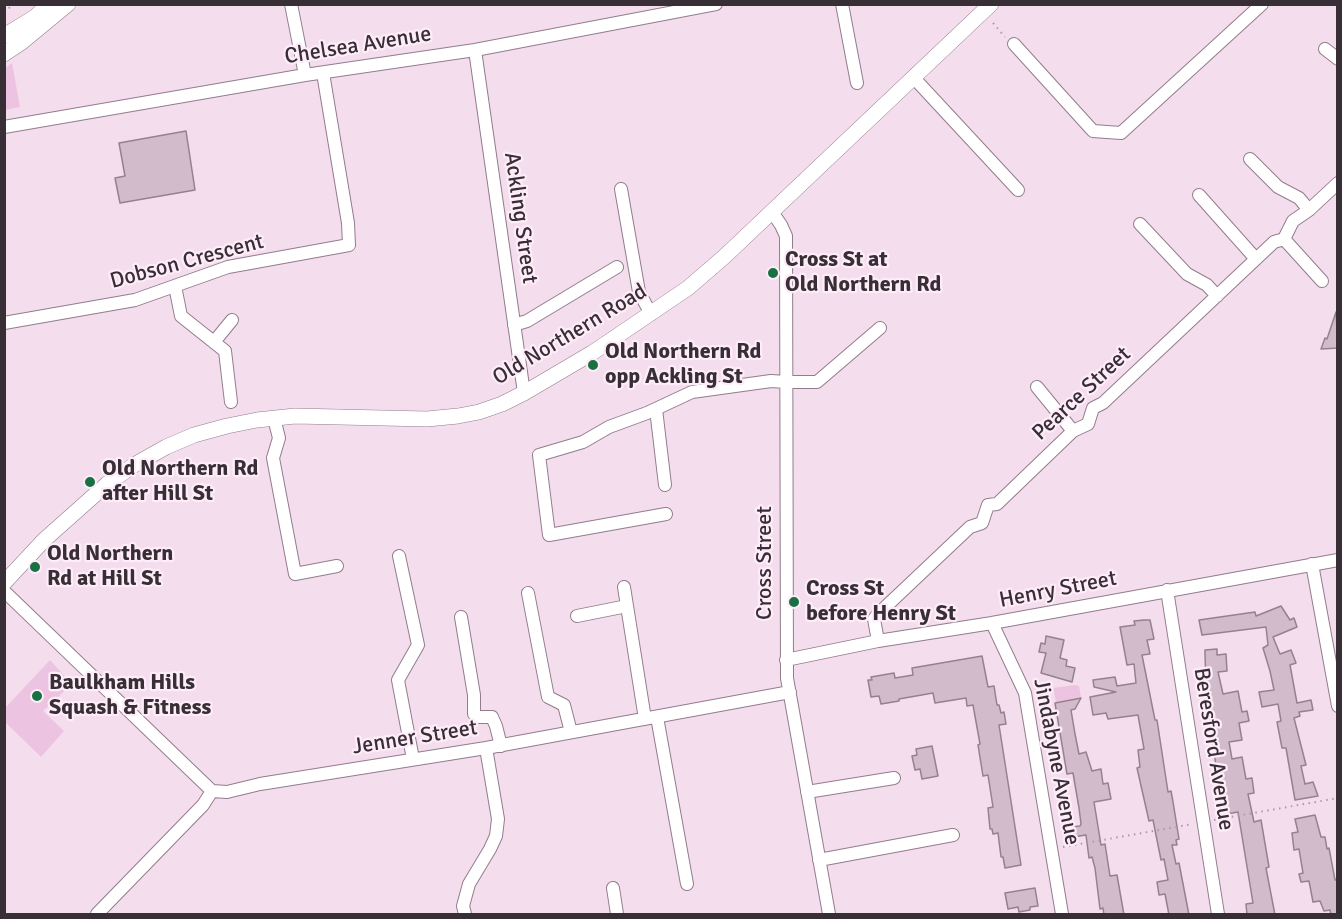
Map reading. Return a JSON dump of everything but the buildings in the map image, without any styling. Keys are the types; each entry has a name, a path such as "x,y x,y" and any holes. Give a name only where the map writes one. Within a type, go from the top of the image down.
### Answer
{"main road":[{"path":"4,36 35,17 49,4"},
{"path":"4,54 68,4"},
{"name":"Old Northern Road","path":"4,583 64,522 107,484 134,465 194,435 227,426 295,416 427,419 458,416 502,404 524,393 592,353 651,314 695,281 772,212 991,4"}],"street":[{"path":"291,4 305,75"},
{"name":"Chelsea Avenue","path":"4,127 305,75 475,50 716,4"},
{"path":"842,4 857,83"},
{"path":"1014,44 1093,131 1121,133 1262,4"},
{"name":"Ackling Street","path":"475,50 524,393"},
{"path":"1325,50 1338,59"},
{"name":"Dobson Crescent","path":"4,323 135,300 228,267 349,245 348,223 323,73"},
{"path":"914,78 1017,190"},
{"path":"1250,159 1278,187 1299,198 1309,210"},
{"name":"Pearce Street","path":"878,641 874,619 878,614 970,527 982,523 988,505 997,504 1073,431 1088,424 1094,408 1104,403 1274,242 1284,239 1293,221 1309,210 1338,183"},
{"path":"621,189 639,292 651,314"},
{"path":"1200,195 1256,259"},
{"name":"Cross Street","path":"772,212 782,225 786,236 786,660 829,915"},
{"path":"1140,224 1187,274 1207,285 1217,296"},
{"path":"1284,239 1322,281"},
{"path":"514,325 527,321 617,267"},
{"path":"174,286 181,316 225,351 231,402"},
{"path":"214,342 232,320"},
{"path":"666,514 549,535 539,454 583,442 609,427 692,392 771,381 818,382 880,328"},
{"path":"1037,387 1073,431"},
{"path":"656,409 665,485"},
{"path":"274,418 279,438 273,459 295,574 337,566"},
{"path":"399,556 418,645 398,680 413,759"},
{"name":"Henry Street","path":"786,660 878,641 992,623 1338,560"},
{"path":"1312,564 1338,706"},
{"path":"624,587 687,884"},
{"path":"4,591 212,791 203,805 97,915"},
{"name":"Beresford Avenue","path":"1167,591 1218,915"},
{"path":"528,593 548,697 564,705 572,732"},
{"path":"577,616 627,606"},
{"path":"461,617 474,695 474,714 478,717 492,717 501,746"},
{"name":"Jindabyne Avenue","path":"992,623 1025,693 1062,915"},
{"name":"Jenner Street","path":"212,791 226,792 260,784 501,746 790,692"},
{"path":"465,915 463,906 469,884 496,836 498,819 486,748"},
{"path":"807,792 894,778"},
{"path":"819,861 953,835"},
{"path":"613,888 617,915"}],"path":[{"path":"4,12 14,4"},
{"path":"993,23 1007,40 1014,44"}],"shaded area":[{"path":"12,63 20,107 5,110 5,68"},
{"name":"Baulkham Hills Squash & Fitness","path":"50,660 72,684 43,711 64,731 41,757 5,722 5,708"},
{"path":"1079,686 1081,697 1056,702 1053,688"}],"place":[{"name":"Cross St at Old Northern Rd","path":"773,273"},
{"name":"Old Northern Rd opp Ackling St","path":"593,365"},
{"name":"Old Northern Rd after Hill St","path":"90,482"},
{"name":"Old Northern Rd at Hill St","path":"35,567"},
{"name":"Cross St before Henry St","path":"794,602"},
{"name":"Baulkham Hills Squash & Fitness","path":"37,696"}]}
